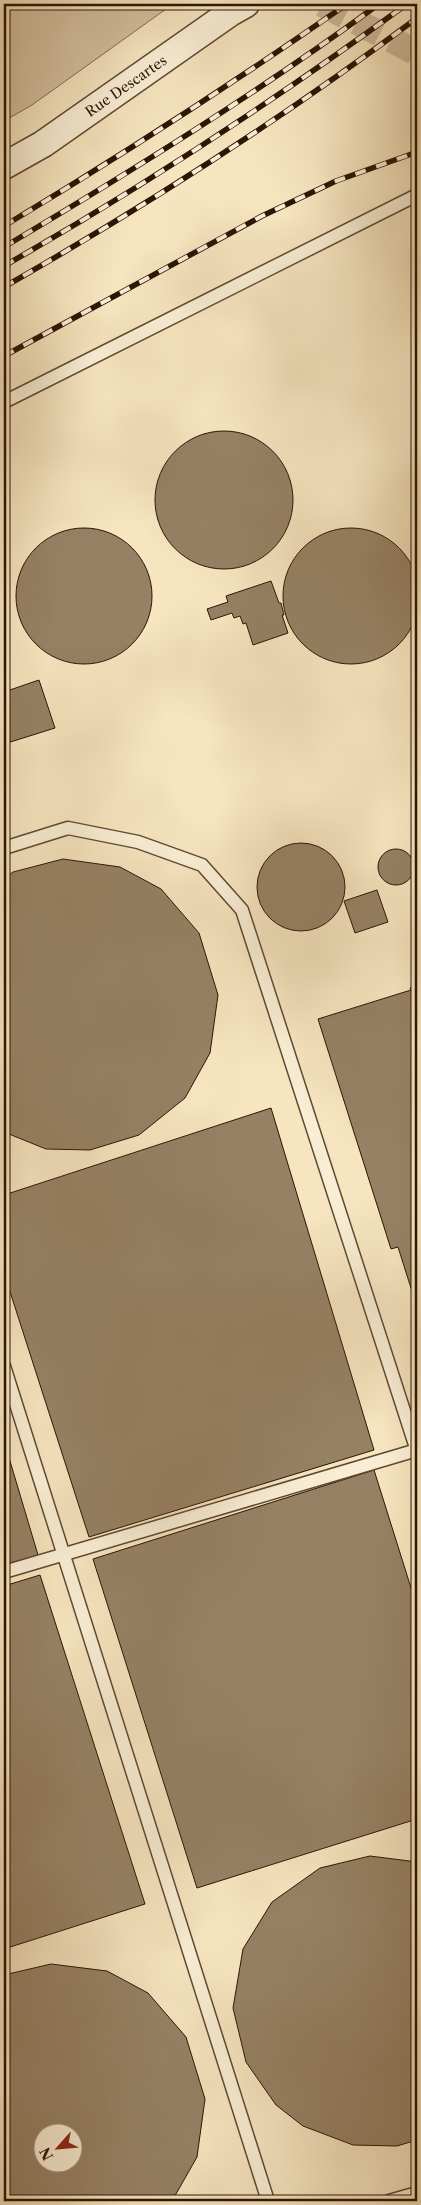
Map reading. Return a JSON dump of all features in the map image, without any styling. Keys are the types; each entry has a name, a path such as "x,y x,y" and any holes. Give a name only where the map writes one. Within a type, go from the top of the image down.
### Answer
{"street":[{"name":"Rue Descartes","path":"4,166 43,144 230,13 246,4"}],"lane":[{"path":"4,402 417,195"},
{"path":"4,848 68,828 138,842 202,865 242,910 417,1451 4,1572"},
{"path":"4,1366 268,2201"},
{"path":"389,2201 417,2193"}],"shaded area":[{"path":"4,4 173,4 32,105 4,121"}],"building":[{"path":"224,431 250,437 262,443 272,452 281,462 287,474 293,500 287,526 281,538 272,548 262,557 250,563 224,569 198,563 186,557 176,548 167,538 161,526 155,500 161,474 167,462 176,452 186,443 198,437"},
{"path":"84,528 110,533 122,539 132,548 141,558 147,570 152,596 147,622 141,634 132,644 122,653 110,659 84,664 58,659 46,653 36,644 27,634 21,622 16,596 21,570 27,558 36,548 46,539 58,533"},
{"path":"351,528 377,533 389,539 399,548 408,558 414,570 419,596 414,622 408,634 399,644 389,653 377,659 351,664 325,659 313,653 303,644 294,634 288,622 283,596 288,570 294,558 303,548 313,539 325,533"},
{"path":"271,581 279,603 281,603 284,615 282,615 288,633 253,645 246,623 243,624 240,616 234,618 232,613 211,620 207,609 228,602 226,596"},
{"path":"39,680 55,728 4,744 4,692"},
{"path":"301,843 318,846 326,850 338,862 342,870 345,887 342,904 338,912 326,924 318,928 301,931 284,928 276,924 264,912 260,904 257,887 260,870 264,862 276,850 284,846"},
{"path":"396,849 408,855 414,867 408,879 396,885 384,879 378,867 384,855"},
{"path":"63,859 120,867 161,889 199,933 218,995 210,1053 185,1098 139,1135 90,1150 46,1149 4,1132 4,879 13,872"},
{"path":"377,890 388,922 355,933 344,901"},
{"path":"417,986 417,1307 398,1247 391,1249 318,1019 411,990 410,988"},
{"path":"271,1108 374,1450 89,1537 4,1273 4,1195"},
{"path":"4,1441 38,1555 4,1565"},
{"path":"374,1470 417,1607 417,1819 197,1888 93,1559"},
{"path":"40,1575 145,1904 4,1949 4,1586"},
{"path":"370,1856 417,1862 417,2140 397,2146 353,2145 303,2126 276,2105 246,2062 233,2008 243,1949 272,1902 320,1868"},
{"path":"51,1964 107,1971 148,1993 186,2037 205,2099 197,2157 172,2201 4,2201 4,1975"}],"tunnel":[{"path":"322,4 417,53"}],"railway":[{"path":"4,226 177,118 347,4"},
{"path":"4,247 241,100 379,4"},
{"path":"4,266 107,205 209,141 407,4"},
{"path":"4,287 110,225 215,159 317,90 417,18"},
{"path":"4,356 262,216 336,181 417,152"}]}
